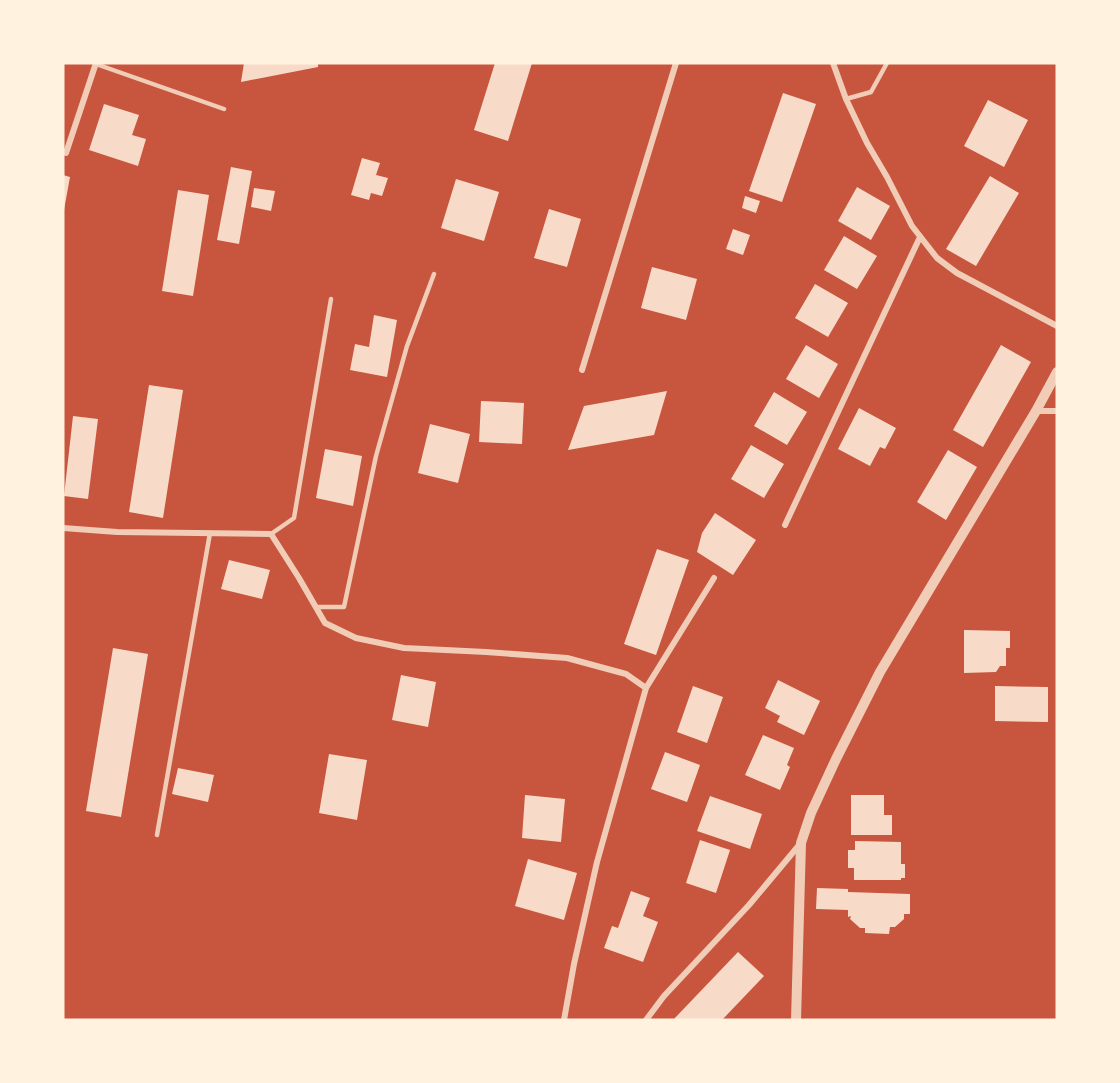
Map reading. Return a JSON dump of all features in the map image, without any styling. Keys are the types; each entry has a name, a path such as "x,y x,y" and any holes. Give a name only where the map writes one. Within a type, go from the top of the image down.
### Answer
{"street":[{"path":"582,370 676,63"},
{"path":"832,63 867,143 912,226 937,258 957,273 1057,326"},
{"path":"63,152 66,153 96,64"},
{"path":"786,525 920,237"},
{"path":"796,1020 801,843 811,813 880,672 1057,372"},
{"path":"1036,411 1057,411"},
{"path":"63,528 117,532 271,534 325,623 356,638 404,648 567,658 626,674 646,688"},
{"path":"564,1020 597,862 646,688 714,578"},
{"path":"646,1020 664,996 749,905 801,843"}],"lane":[{"path":"846,99 871,92 887,63"},
{"path":"96,64 224,109"},
{"path":"316,607 344,607 375,456 407,346 434,274"},
{"path":"271,534 294,518 331,298"},
{"path":"157,835 210,533"}],"building":[{"path":"244,63 318,63 318,67 241,82"},
{"path":"495,63 532,63 508,141 474,130"},
{"path":"783,93 816,104 782,202 749,191"},
{"path":"988,100 1028,120 1004,167 964,146"},
{"path":"104,104 139,115 132,135 146,139 138,166 89,150"},
{"path":"362,158 380,163 376,175 388,178 382,196 371,193 369,200 351,195"},
{"path":"231,167 252,171 239,244 217,240"},
{"path":"63,175 70,177 64,210 63,210"},
{"path":"990,176 1019,193 976,266 946,249"},
{"path":"456,179 499,192 484,241 441,228"},
{"path":"857,187 890,206 871,240 838,221"},
{"path":"254,188 275,191 271,211 251,207"},
{"path":"178,190 209,195 193,296 162,291"},
{"path":"745,196 760,201 756,213 742,208"},
{"path":"549,209 581,219 567,267 534,258"},
{"path":"733,229 750,235 743,255 726,249"},
{"path":"844,236 877,256 857,289 824,270"},
{"path":"652,267 697,279 686,320 641,308"},
{"path":"815,284 848,303 828,337 795,318"},
{"path":"374,315 397,320 387,377 350,370 355,344 369,347"},
{"path":"806,345 838,364 819,398 786,379"},
{"path":"1001,345 1031,362 983,447 953,430"},
{"path":"149,385 183,390 163,518 129,512"},
{"path":"667,391 654,435 568,450 584,406"},
{"path":"774,392 807,412 787,445 754,426"},
{"path":"481,401 524,403 522,444 479,442"},
{"path":"859,408 896,428 885,449 880,447 870,466 838,449"},
{"path":"73,416 98,419 88,499 64,496"},
{"path":"430,424 470,434 458,483 418,473"},
{"path":"751,445 784,464 764,498 731,479"},
{"path":"325,449 362,456 353,506 316,498"},
{"path":"948,450 977,467 946,520 917,502"},
{"path":"715,513 756,540 733,575 697,552 702,533"},
{"path":"657,549 689,560 656,655 624,644"},
{"path":"229,560 270,570 262,599 221,589"},
{"path":"964,630 1010,631 1010,648 1006,648 1006,666 1000,666 996,672 964,673"},
{"path":"113,648 148,654 121,817 86,811"},
{"path":"401,675 436,682 428,727 392,720"},
{"path":"778,680 820,701 804,735 777,722 780,716 765,708"},
{"path":"693,686 723,697 707,743 677,732"},
{"path":"995,686 1048,687 1048,722 995,721"},
{"path":"763,735 794,748 787,765 790,767 780,790 745,775"},
{"path":"665,752 700,765 687,802 651,789"},
{"path":"329,754 367,760 357,820 319,813"},
{"path":"178,768 214,775 208,802 172,794"},
{"path":"525,795 565,799 561,842 522,838"},
{"path":"851,795 884,795 884,815 892,815 892,835 851,835"},
{"path":"710,796 762,814 750,849 697,831"},
{"path":"700,840 730,850 716,893 686,883"},
{"path":"855,841 901,842 901,864 905,864 905,878 901,880 854,880 854,868 848,868 848,850 855,850"},
{"path":"528,859 577,873 564,920 515,906"},
{"path":"817,888 848,889 848,892 910,894 910,914 904,914 904,919 895,927 890,927 889,934 865,933 865,928 860,928 850,919 851,916 848,917 848,910 816,909"},
{"path":"631,891 650,898 643,916 658,922 643,962 604,948 612,926 618,928"},
{"path":"738,952 764,976 722,1020 673,1020"}]}
